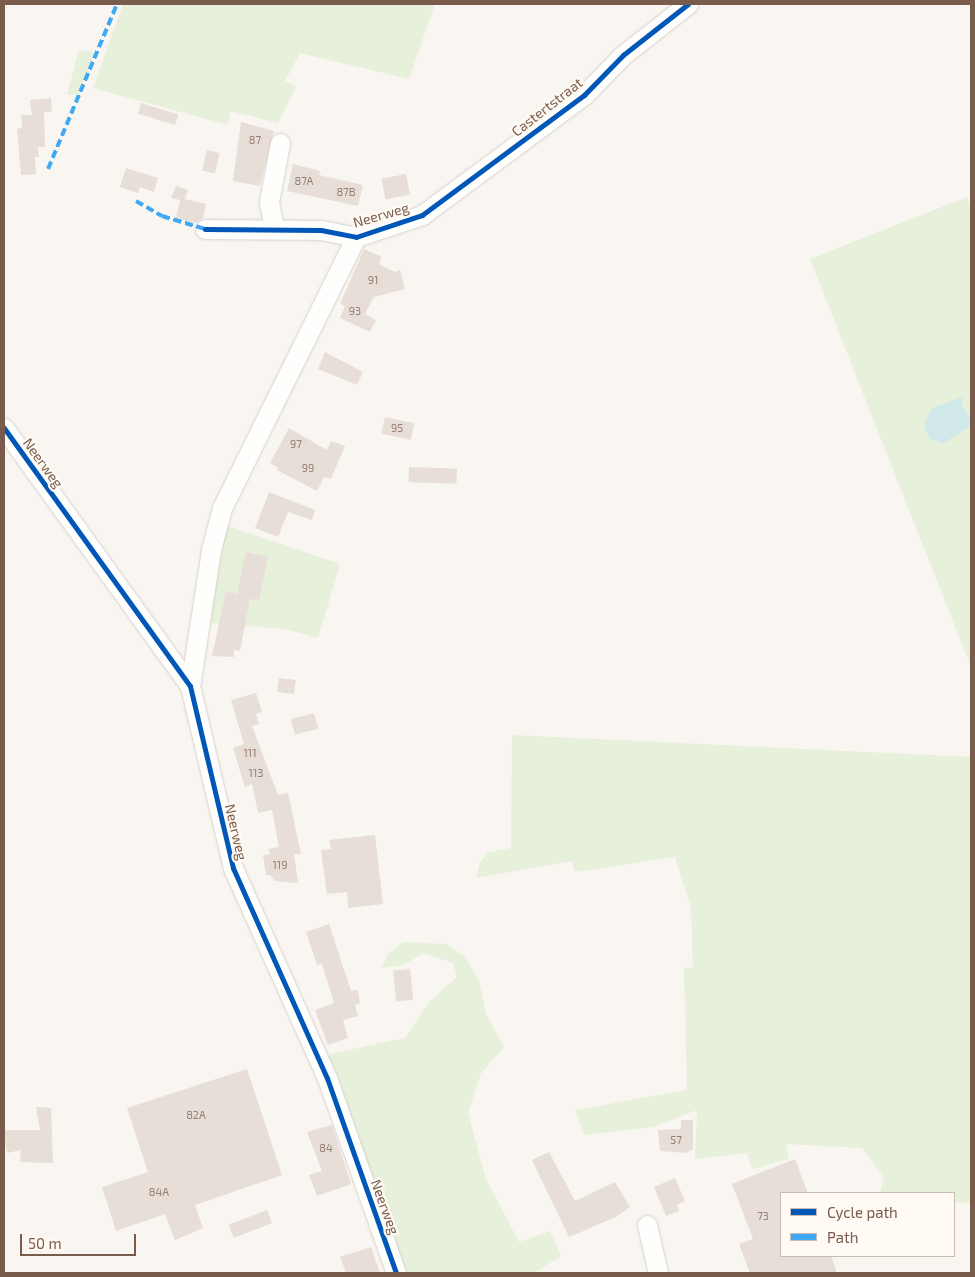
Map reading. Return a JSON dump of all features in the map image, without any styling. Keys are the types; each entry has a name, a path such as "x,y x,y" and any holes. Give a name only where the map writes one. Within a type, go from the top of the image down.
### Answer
{"street":[{"name":"Castertstraat","path":"463,186 584,95 623,56 688,4"},
{"path":"274,228 269,202 280,143"},
{"name":"Neerweg","path":"206,229 274,228 321,230 356,237 422,215 463,186"},
{"name":"Neerweg","path":"356,237 222,508 210,550 190,686 233,868 327,1078 396,1273"},
{"name":"Neerweg","path":"4,428 190,686"},
{"path":"647,1225 658,1273"}],"green space":[{"path":"123,4 435,4 409,79 300,53 285,81 296,87 278,123 230,111 228,125 93,88"},
{"path":"79,50 94,52 79,95 67,95"},
{"path":"967,197 971,215 971,667 810,259"},
{"path":"225,525 340,564 318,638 285,629 205,622"},
{"path":"512,735 971,757 971,1202 955,1203 955,1192 880,1192 884,1178 862,1148 786,1144 789,1159 752,1169 747,1153 695,1159 697,1110 654,1127 584,1135 575,1110 687,1090 684,967 693,968 691,908 675,857 575,872 572,861 476,878 480,862 489,852 511,848"},
{"path":"403,942 446,944 464,956 479,980 486,1014 504,1047 481,1073 468,1113 486,1179 519,1242 550,1231 561,1256 534,1273 403,1273 325,1055 405,1038 430,1001 457,977 453,963 423,953 404,965 382,968 387,955"}],"water":[{"path":"958,398 963,399 961,404 970,418 969,427 944,443 930,439 924,427 929,412 933,408"}],"building":[{"path":"51,98 52,112 44,112 45,147 38,147 39,157 35,157 36,174 21,175 17,129 22,128 21,115 32,115 30,100"},
{"path":"141,103 178,114 175,125 138,114"},
{"path":"241,122 274,131 260,186 233,181"},
{"path":"207,150 220,153 215,173 202,170"},
{"path":"293,164 320,171 319,175 363,185 358,206 287,191"},
{"path":"126,168 158,178 154,192 140,187 138,193 120,187"},
{"path":"406,174 410,195 385,199 381,179"},
{"path":"176,186 188,190 185,199 206,204 203,218 196,223 176,218 180,200 171,198"},
{"path":"364,249 382,257 379,264 395,272 400,270 405,289 374,297 365,314 376,320 370,332 340,318 345,306 340,304"},
{"path":"325,352 363,372 357,385 318,369"},
{"path":"385,417 414,423 411,440 381,434"},
{"path":"289,428 327,450 331,441 345,446 331,479 324,477 317,491 277,470 278,468 270,463"},
{"path":"409,467 457,469 456,484 408,482"},
{"path":"269,492 315,510 312,520 288,512 278,537 255,528"},
{"path":"246,552 268,557 259,600 250,599 240,651 234,650 234,657 212,656 226,591 237,594"},
{"path":"279,678 296,680 294,694 277,692"},
{"path":"256,693 262,712 256,714 259,724 252,726 278,795 288,793 301,854 294,854 298,883 275,881 270,875 266,875 263,855 270,854 268,849 279,847 272,810 258,813 252,784 245,787 233,748 244,744 231,700"},
{"path":"314,713 318,728 295,735 291,719"},
{"path":"375,835 383,904 348,908 347,892 327,894 321,850 331,849 329,840"},
{"path":"329,924 351,991 358,990 360,1003 355,1005 358,1016 343,1020 348,1038 328,1045 315,1010 334,1003 322,964 317,965 306,932"},
{"path":"410,969 413,1000 396,1002 393,971"},
{"path":"247,1069 282,1175 195,1205 203,1228 175,1240 165,1214 116,1231 102,1187 148,1172 127,1108"},
{"path":"36,1107 51,1108 53,1163 20,1162 21,1150 7,1153 4,1130 40,1130"},
{"path":"681,1120 693,1120 693,1149 686,1153 660,1151 658,1130 681,1129"},
{"path":"332,1125 351,1184 317,1196 309,1175 322,1171 307,1132"},
{"path":"549,1152 575,1201 615,1182 630,1207 616,1217 569,1237 532,1160"},
{"path":"795,1159 808,1192 780,1192 780,1257 831,1257 837,1273 750,1273 739,1244 753,1239 732,1184"},
{"path":"675,1178 685,1201 677,1205 679,1211 666,1216 654,1187"},
{"path":"267,1210 272,1223 234,1238 229,1225"},
{"path":"371,1247 380,1273 346,1273 340,1257"}],"marked path":[{"path":"48,169 117,4"},
{"path":"136,201 162,216 205,229"}],"cycle path":[{"path":"205,229 321,230 356,237 422,215 584,95 623,55 688,4"},
{"path":"4,428 190,686 233,868 327,1078 396,1273"}]}
